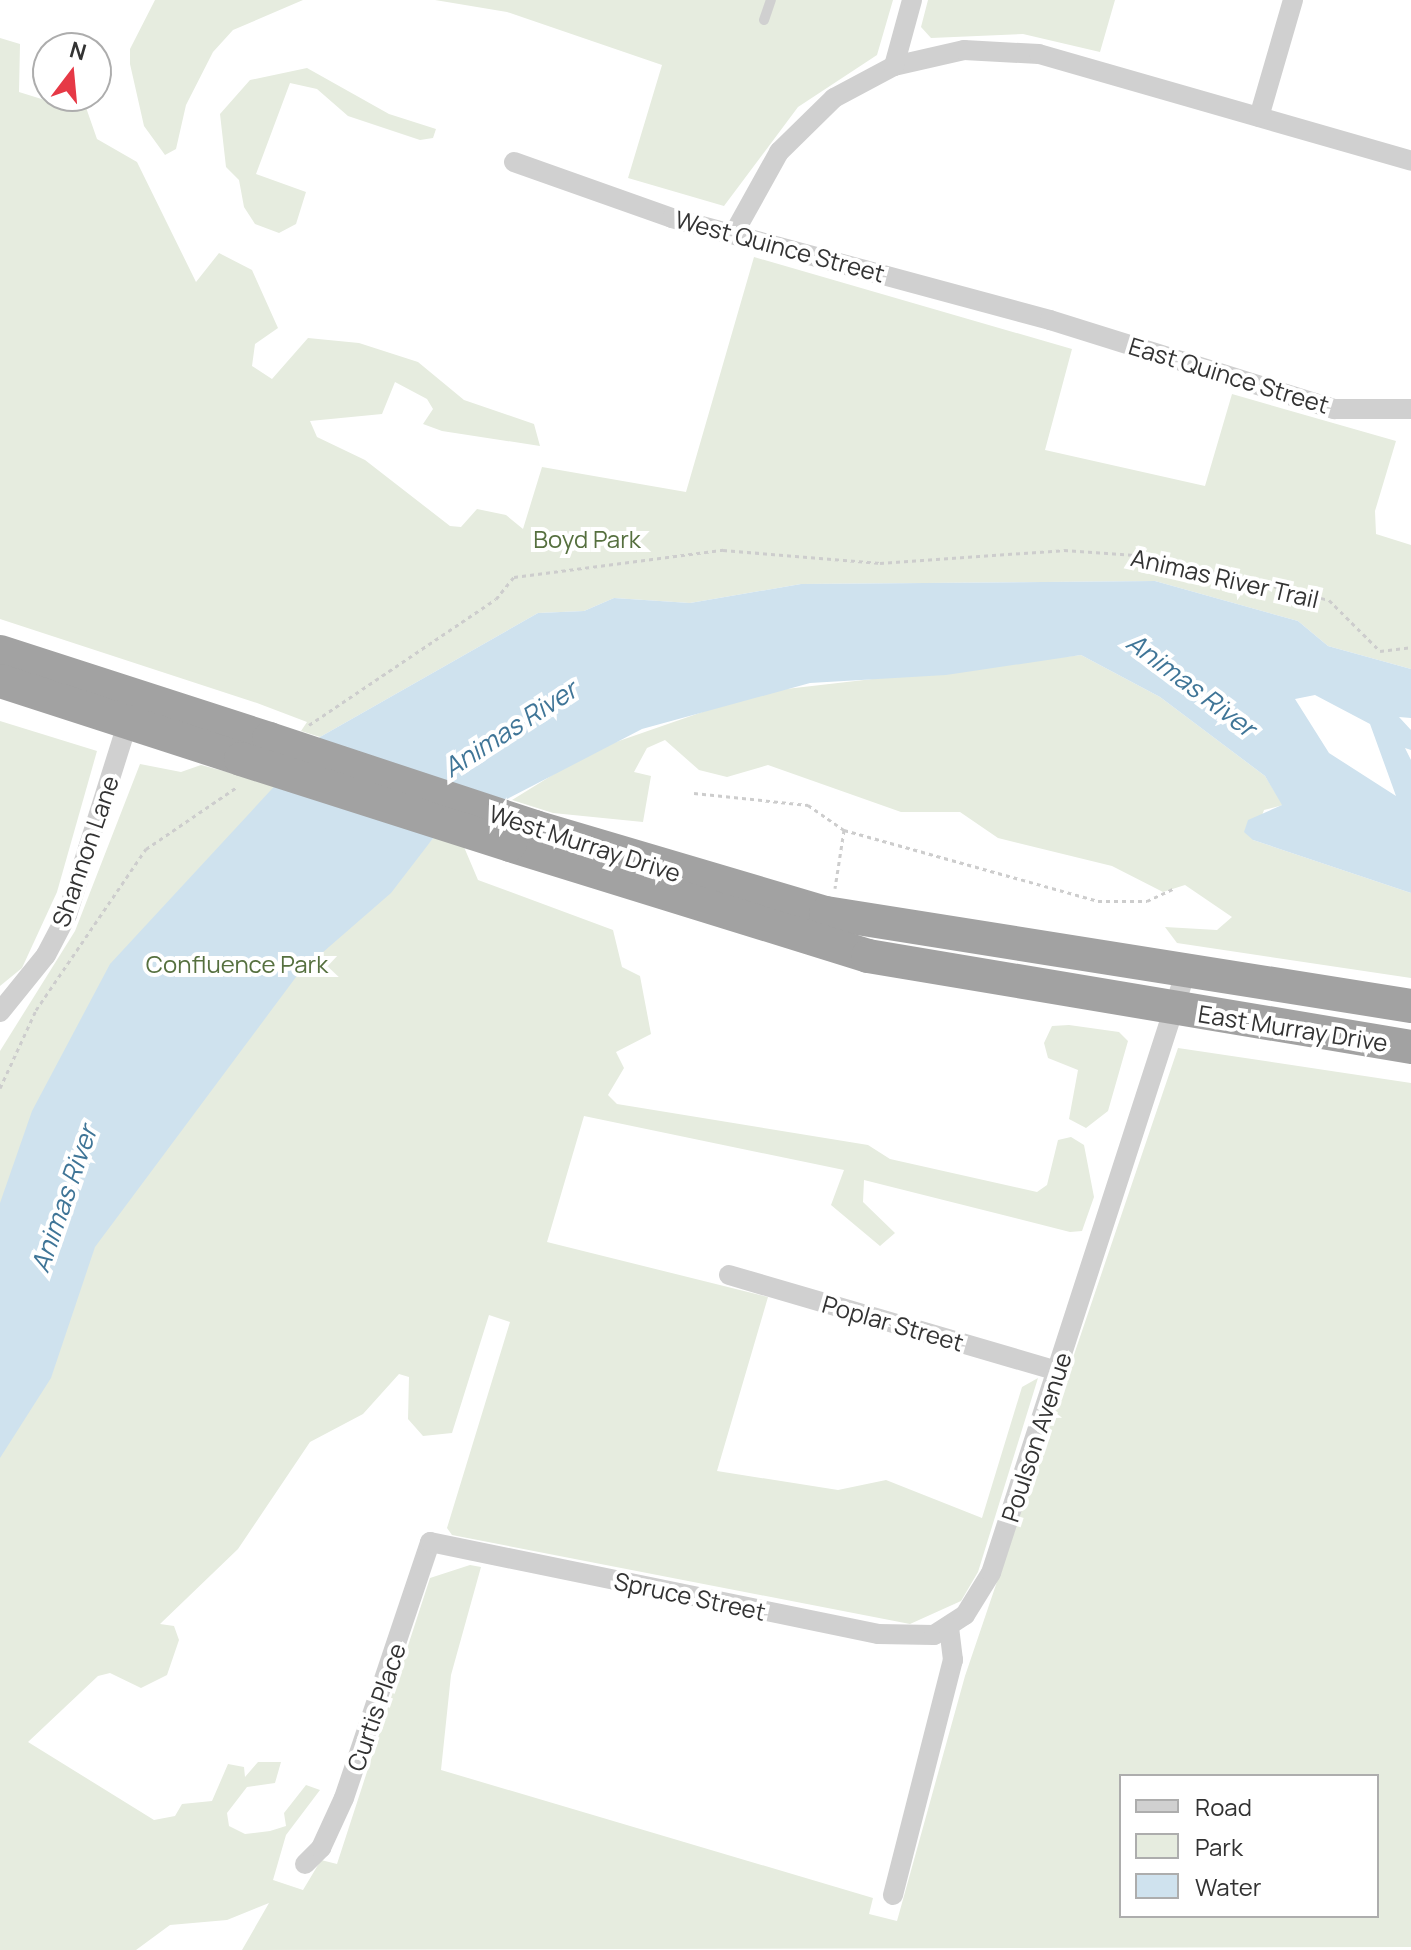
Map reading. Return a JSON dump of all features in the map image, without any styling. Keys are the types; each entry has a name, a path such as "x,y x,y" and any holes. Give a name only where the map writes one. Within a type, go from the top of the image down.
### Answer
{"highway":[{"name":"West Murray Drive","path":"0,652 269,739 522,836 850,952 1175,1009"},
{"name":"West Murray Drive","path":"0,681 241,759 799,907 1186,971"},
{"name":"East Murray Drive","path":"1186,971 1411,1006"},
{"name":"East Murray Drive","path":"1175,1009 1411,1047"}],"street":[{"path":"894,66 912,0"},
{"path":"1259,117 1293,0"},
{"path":"734,233 779,152 834,98 894,66 964,50 1021,51 1411,161"},
{"name":"West Quince Street","path":"514,162 734,233 1050,320"},
{"name":"East Quince Street","path":"1050,320 1334,409 1411,409"},
{"name":"Shannon Lane","path":"0,1012 46,955 67,915 128,722"},
{"name":"Poulson Avenue","path":"949,1627 965,1615 991,1573 1186,971"},
{"name":"Poplar Street","path":"729,1275 1058,1371"},
{"name":"Spruce Street","path":"430,1542 878,1634 920,1637 949,1627"},
{"name":"Curtis Place","path":"305,1864 321,1848 349,1786 430,1542"},
{"path":"893,1895 953,1660 949,1627"}],"lane":[{"path":"764,20 771,0"}],"path":[{"name":"Animas River Trail","path":"781,554 880,563 1064,550 1150,556 1329,600 1380,651 1411,647"},
{"path":"694,793 808,805 844,830 1098,901 1147,901 1175,888"},
{"path":"835,889 844,830"}],"green space":[{"path":"155,0 303,0 233,30 213,52 186,105 176,149 165,155 144,126 130,64 130,49"},
{"path":"435,0 893,0 877,55 798,107 724,206 628,178 662,65 507,12"},
{"path":"928,0 1115,0 1100,52 1023,34 931,38 921,27"},
{"name":"Boyd Park","path":"0,38 20,44 19,92 32,96 32,112 88,112 97,139 137,162 196,282 219,253 252,270 278,328 255,344 252,366 272,379 308,338 359,343 418,362 464,400 534,424 540,446 442,431 423,424 433,409 427,399 395,382 382,414 310,421 317,437 365,460 450,526 461,527 477,509 506,515 523,529 542,467 686,492 754,257 1072,349 1045,450 1205,486 1232,394 1396,441 1375,511 1376,534 1411,545 1411,669 1328,646 1298,621 1155,581 801,584 690,603 614,598 584,611 538,613 320,737 301,731 307,722 257,703 0,619"},
{"path":"307,68 389,114 436,129 433,138 420,140 348,116 317,89 290,83 256,174 306,192 296,224 279,233 255,224 244,207 239,180 226,167 220,114 250,80"},
{"path":"1081,655 1160,697 1265,776 1283,805 1264,810 1253,840 1411,893 1411,978 1177,943 1165,927 1217,930 1232,917 1185,885 1163,892 1112,866 998,838 960,812 901,812 768,765 727,777 699,770 665,740 647,748 634,772 651,776 643,822 553,813 512,800 593,750 760,692"},
{"path":"0,721 97,751 57,892 22,968 0,986"},
{"name":"Confluence Park","path":"140,764 181,772 201,765 276,785 254,813 413,861 434,837 464,847 478,880 613,930 622,967 640,976 651,1034 616,1052 624,1068 608,1095 617,1104 868,1145 890,1159 1037,1192 1047,1185 1058,1140 1071,1137 1084,1145 1094,1197 1082,1231 1070,1232 864,1180 863,1202 895,1233 880,1246 831,1205 844,1170 584,1116 547,1242 768,1297 717,1471 838,1490 886,1480 982,1518 1022,1387 1038,1378 978,1572 961,1601 910,1624 452,1535 447,1528 510,1322 489,1315 452,1433 423,1436 408,1419 409,1377 399,1374 363,1414 310,1442 238,1549 160,1624 174,1626 179,1640 167,1675 141,1688 110,1673 98,1676 28,1742 154,1820 175,1816 182,1804 212,1801 228,1764 244,1767 245,1777 258,1762 281,1762 275,1783 247,1787 227,1813 229,1826 245,1834 286,1826 284,1813 306,1785 320,1790 286,1835 273,1880 303,1890 321,1860 337,1864 430,1578 470,1565 481,1567 451,1675 441,1770 873,1898 869,1914 897,1921 965,1676 1178,1048 1411,1083 1411,1947 242,1950 269,1903 227,1920 170,1925 136,1950 0,1950 0,1051 75,931"},
{"path":"1069,1025 1119,1032 1128,1041 1108,1111 1086,1128 1069,1119 1078,1070 1048,1058 1044,1043 1052,1026"}],"water":[{"name":"Animas River","path":"1155,581 1298,621 1328,646 1411,669 1411,718 1399,717 1411,730 1411,750 1405,748 1411,760 1411,893 1253,840 1244,832 1248,820 1282,805 1265,776 1160,697 1081,655 946,675 810,683 642,729 434,837 391,893 299,973 95,1247 51,1378 0,1458 0,1203 32,1111 110,964 320,737 538,613 584,611 614,598 690,603 801,584","holes":["1315,695 1370,724 1396,796 1329,753 1295,699"]}]}
